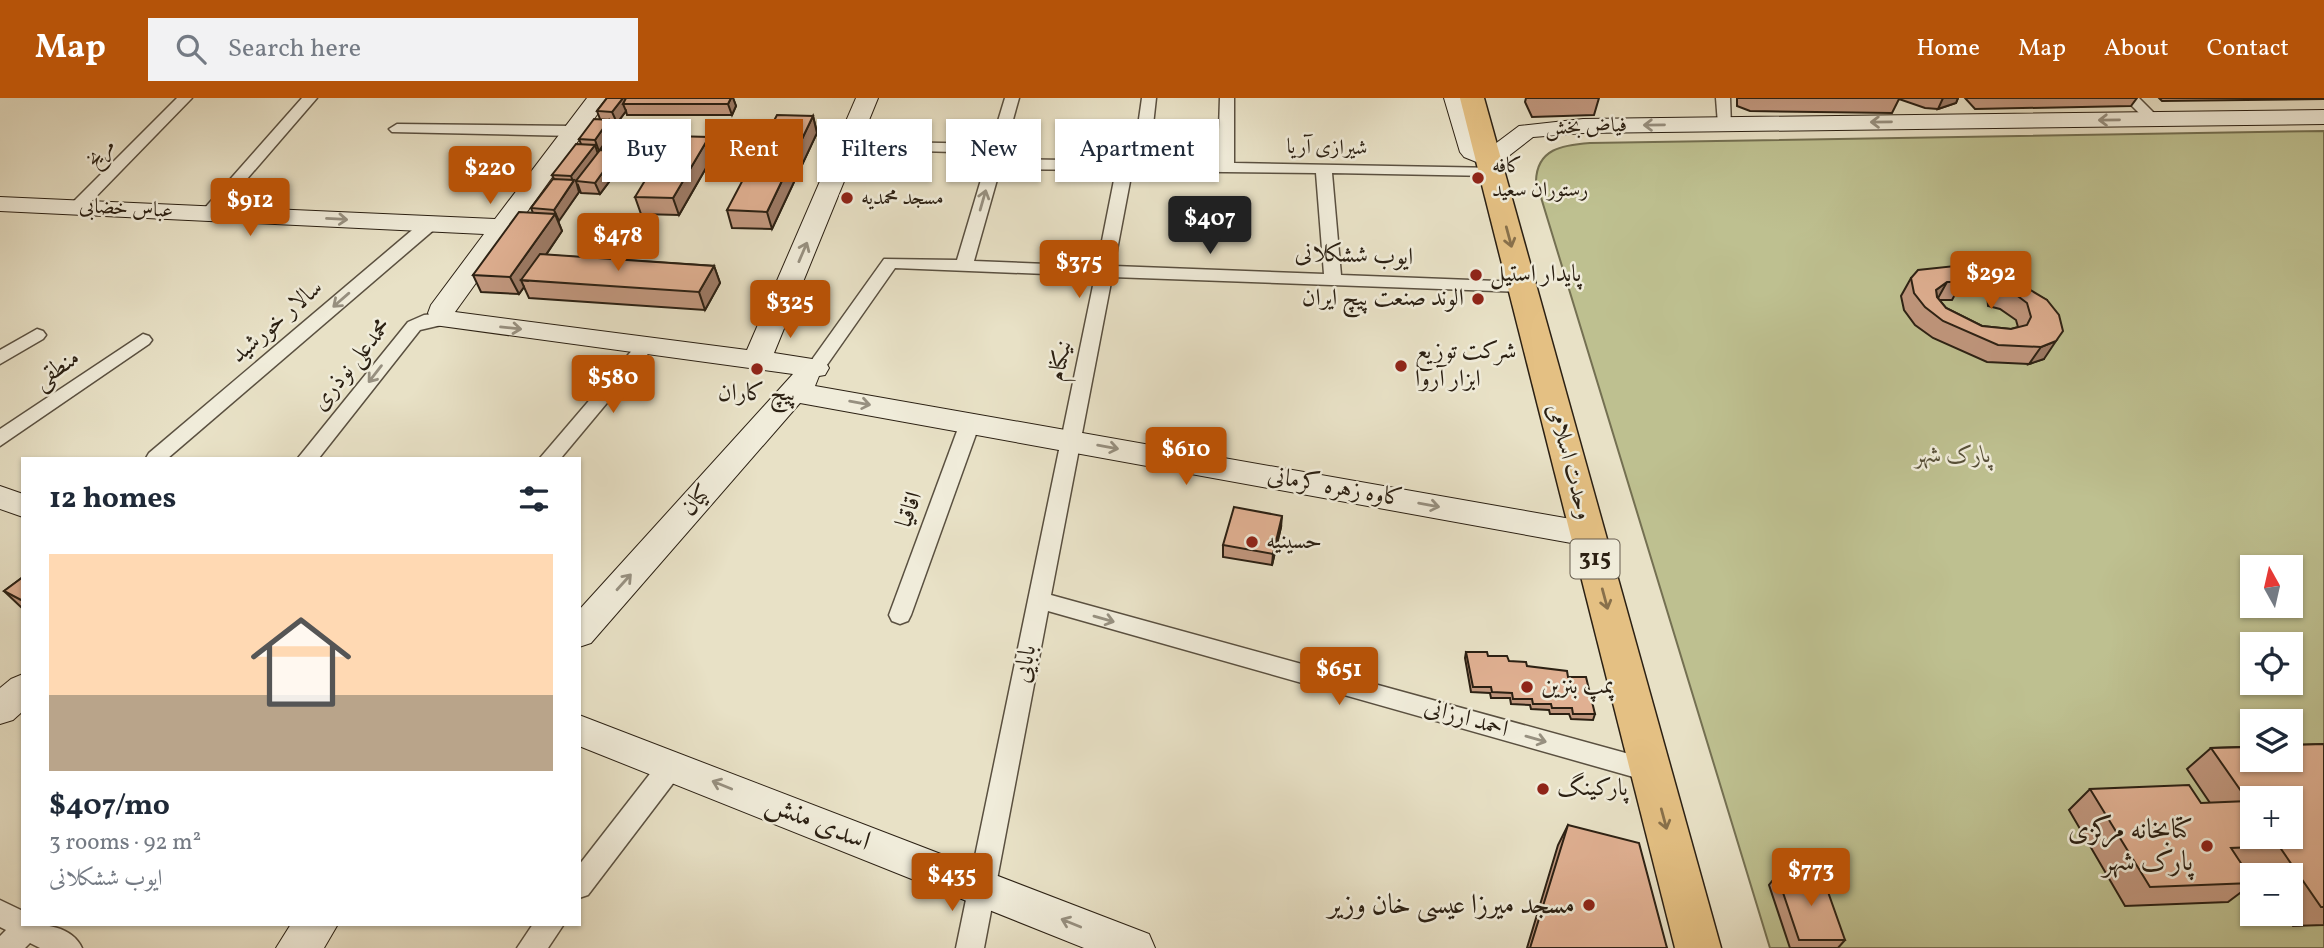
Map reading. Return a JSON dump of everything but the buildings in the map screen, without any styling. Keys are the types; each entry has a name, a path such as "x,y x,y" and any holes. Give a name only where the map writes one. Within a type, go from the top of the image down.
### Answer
{"main road":[{"name":"وحدت اسلامی","path":"1472,98 1698,948"}],"street":[{"name":"مریخ","path":"77,207 185,98"},
{"path":"209,213 310,98"},
{"path":"598,98 444,305 441,313 444,319 815,368"},
{"path":"858,119 867,98"},
{"path":"1005,119 1012,98"},
{"name":"نیکنام","path":"1144,119 1149,98"},
{"path":"1226,168 1227,98"},
{"name":"315","path":"1455,98 1472,152 1490,166"},
{"path":"1723,98 1726,124"},
{"path":"2131,98 2153,119"},
{"name":"فیاض بخش","path":"1490,166 1527,131 1539,128 2324,117"},
{"path":"397,129 573,131"},
{"name":"شیرازی آریا","path":"1219,168 1490,166"},
{"path":"1324,169 1333,279"},
{"path":"757,360 832,182"},
{"path":"964,265 985,182"},
{"name":"نیکنام","path":"1070,441 1104,271 1128,182"},
{"name":"عباس خضابی","path":"0,204 503,227"},
{"name":"سالار خورشید","path":"157,457 430,224"},
{"name":"ایوب ششکلانی","path":"815,368 890,263 1523,287"},
{"name":"محمدعلی نوذری","path":"309,457 414,326 425,321 444,319"},
{"path":"0,358 37,335"},
{"name":"منطقی","path":"0,439 143,340"},
{"path":"551,457 646,345"},
{"name":"کیان","path":"581,631 815,368"},
{"name":"کاوه زهره کرمانی","path":"793,392 1588,534"},
{"name":"اقاقیا","path":"900,615 970,423"},
{"name":"بابایی","path":"970,948 1070,441"},
{"path":"0,497 21,505"},
{"name":"احمد ارزانی","path":"1039,600 1651,771"},
{"path":"0,709 21,692"},
{"name":"اسدی منش","path":"581,731 1134,948"},
{"path":"581,883 672,765"},
{"path":"0,913 21,925"},
{"path":"23,926 68,948"},
{"path":"297,948 316,926"},
{"path":"531,948 548,926"},
{"path":"6,948 27,928"}],"green space":[{"name":"پارک شهر","path":"2324,131 2324,948 1770,948 1536,181 1537,170 1546,155 1570,145"}],"place":[{"name":"کافه رستوران سعید","path":"1478,178"},
{"name":"مسجد محمدیه","path":"847,198"},
{"name":"پایدار استیل","path":"1476,275"},
{"name":"الوند صنعت پیچ ایران","path":"1478,299"},
{"name":"شرکت توزیع ابزار آروا","path":"1401,366"},
{"name":"پیچ کاران","path":"757,369"},
{"name":"حسینیه","path":"1252,542"},
{"name":"پمپ بنزین","path":"1527,687"},
{"name":"پارکینگ","path":"1543,789"},
{"name":"کتابخانه مرکزی پارک‌ شهر","path":"2207,846"},
{"name":"مسجد میرزا عیسی خان وزیر","path":"1589,905"}]}
